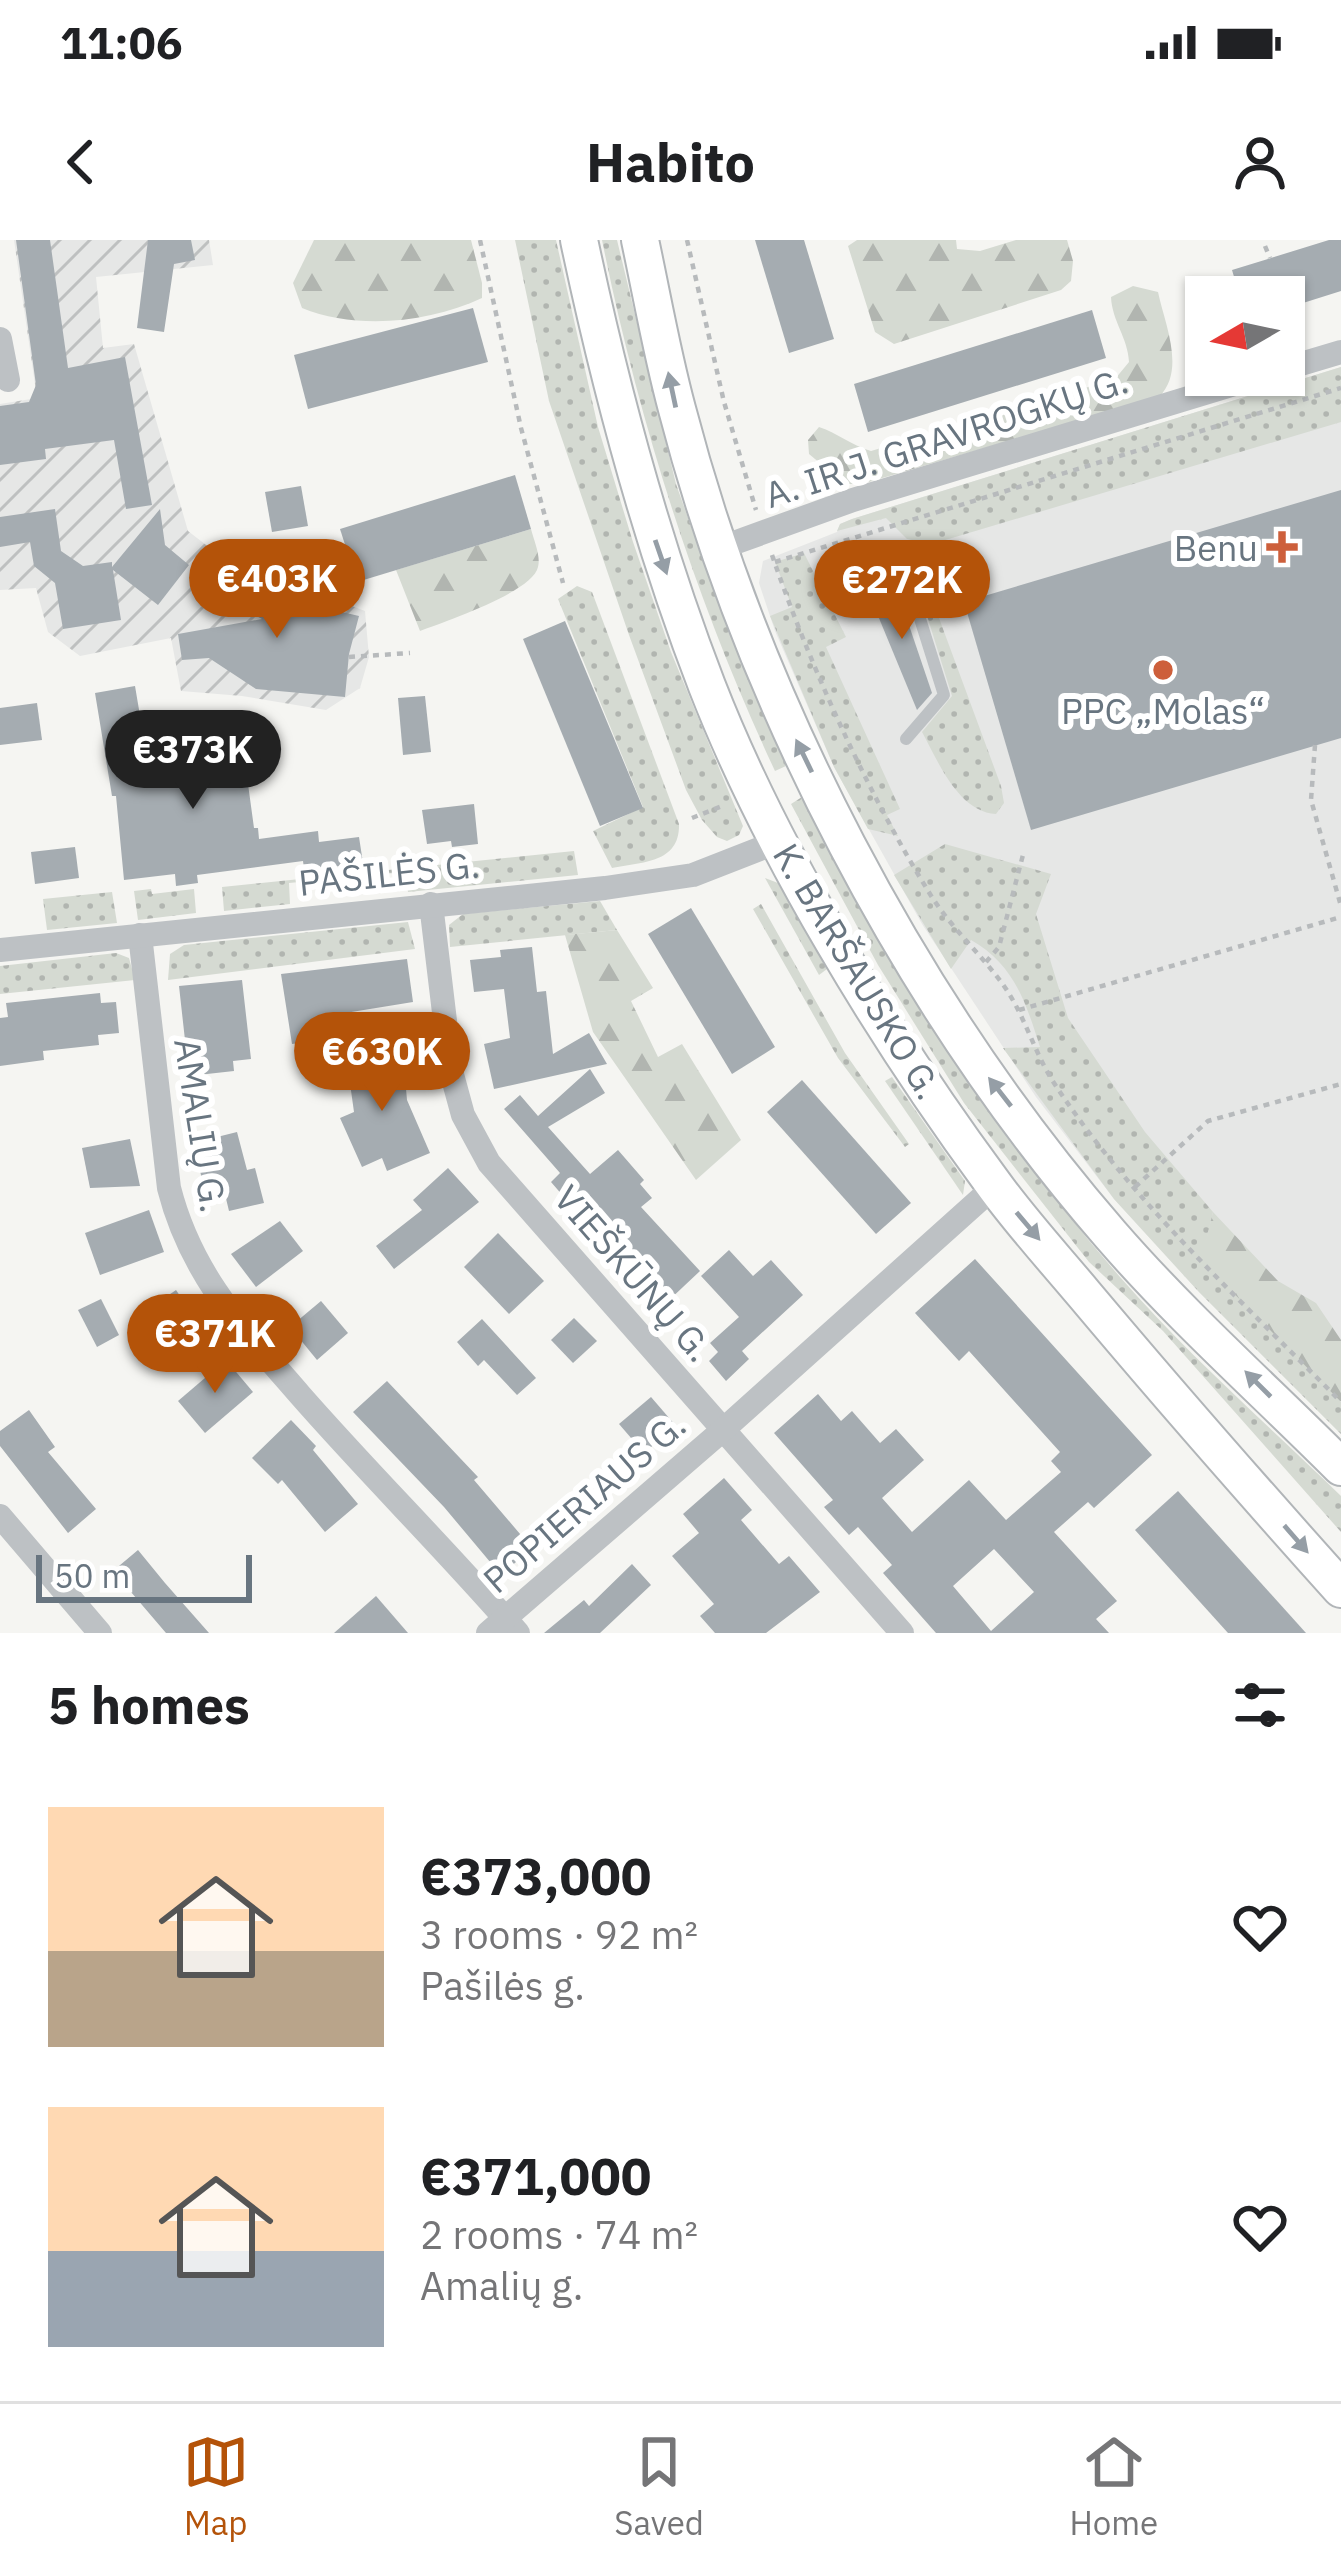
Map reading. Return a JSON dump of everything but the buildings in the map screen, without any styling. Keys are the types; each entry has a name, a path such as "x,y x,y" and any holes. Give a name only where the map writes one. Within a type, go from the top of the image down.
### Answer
{"main road":[{"name":"K. BARŠAUSKO G.","path":"579,240 656,544 709,690 780,841 887,1027 995,1186 1201,1432 1341,1589"},
{"name":"K. BARŠAUSKO G.","path":"640,240 677,410 720,548 764,670 869,882 981,1068 1109,1233 1341,1467"}],"street":[{"path":"0,339 8,380"},
{"path":"1305,363 1341,352"},
{"name":"A. IR J. GRAVROGKŲ G.","path":"720,548 853,500 1195,396"},
{"name":"PAŠILĖS G.","path":"0,950 605,888 693,875 780,841"},
{"name":"VIEŠKŪNŲ G.","path":"431,904 451,1071 464,1115 489,1162 902,1633"},
{"name":"AMALIŲ G.","path":"140,935 169,1188 193,1259 232,1317 504,1628"},
{"name":"POPIERIAUS G.","path":"504,1628 995,1186"},
{"path":"0,1516 100,1633"}],"lane":[{"path":"904,568 944,694 906,739"}],"path":[{"path":"480,240 521,428 563,583"},
{"path":"687,240 724,402 753,502"},
{"path":"1265,246 1270,258"},
{"path":"1341,388 775,562 887,815 931,896 1019,1010 1033,1048 1055,1085 1135,1187 1341,1402"},
{"path":"349,657 410,653"},
{"path":"1315,746 1311,800 1341,906"},
{"path":"692,818 717,808"},
{"path":"986,962 999,947 1024,851"},
{"path":"1019,1010 1341,916"},
{"path":"1135,1187 1208,1121 1341,1084"}],"shaded area":[{"path":"14,240 209,240 213,265 96,277 103,348 134,344 188,531 219,555 365,611 369,657 360,688 326,710 181,691 171,638 80,656 48,632 36,588 0,590 0,404 37,398"},
{"path":"1341,367 1341,1434 1114,1199 1036,1097 922,924 834,767 759,583 763,561 837,532 840,524 852,519 1248,396 1305,396 1305,378"}],"green space":[{"path":"314,240 471,240 482,298 439,313 392,321 345,319 302,308 293,283"},
{"path":"515,240 556,240 598,427 633,542 671,652 743,826 739,835 727,841 702,820 686,790 629,635 549,401"},
{"path":"602,240 617,240 676,484 724,619 786,766 775,771 720,642 673,511"},
{"path":"857,240 956,240 957,249 980,251 1016,240 1067,240 1073,261 1071,281 1061,290 894,344 875,332 848,246"},
{"path":"1133,286 1158,292 1169,333 1171,374 1159,397 862,484 845,484 809,454 808,440 819,427 871,451 1115,379 1129,362 1111,297"},
{"path":"1341,367 1341,422 932,544 907,539 886,518 837,531 852,519 1248,396 1305,396 1305,378"},
{"path":"531,529 539,558 532,577 486,605 420,631 396,570"},
{"path":"804,553 846,637 826,647 900,809 887,815 898,836 868,829 834,767 770,616 792,607 775,562"},
{"path":"922,572 1001,786 1004,803 996,814 960,795 922,732 952,696 914,574"},
{"path":"577,586 592,592 679,824 673,846 647,862 612,868 593,831 643,807 558,599"},
{"path":"802,797 908,986 1029,1165 1146,1306 1341,1496 1341,1532 1163,1331 1089,1262 964,1103 878,965 791,804"},
{"path":"945,844 1051,874 1036,914 1068,1018 1145,1132 1213,1212 1202,1260 1341,1402 1341,1434 1114,1199 1003,1048 1040,1047 1008,973 971,940 951,969 894,875"},
{"path":"574,851 578,875 408,892 405,872 289,883 290,904 224,911 222,887"},
{"path":"765,878 778,883 827,969 819,975"},
{"path":"151,889 152,894 194,889 196,913 138,920 134,891"},
{"path":"112,892 117,923 47,930 43,899"},
{"path":"600,901 617,930 450,947 449,925 463,914"},
{"path":"761,904 845,1053 909,1144 905,1147 838,1058 753,909"},
{"path":"408,922 415,949 168,980 170,954 184,945"},
{"path":"617,930 653,988 631,1001 658,1057 682,1044 741,1140 696,1180 593,1032 565,935"},
{"path":"116,953 129,958 135,980 0,994 0,966"},
{"path":"892,1077 965,1181 963,1195 885,1081"},
{"path":"1213,1212 1278,1281 1316,1303 1341,1340 1341,1402 1201,1260"}],"place":[{"name":"Benu","path":"1282,547"},
{"name":"PPC „Molas“","path":"1163,670"}]}
